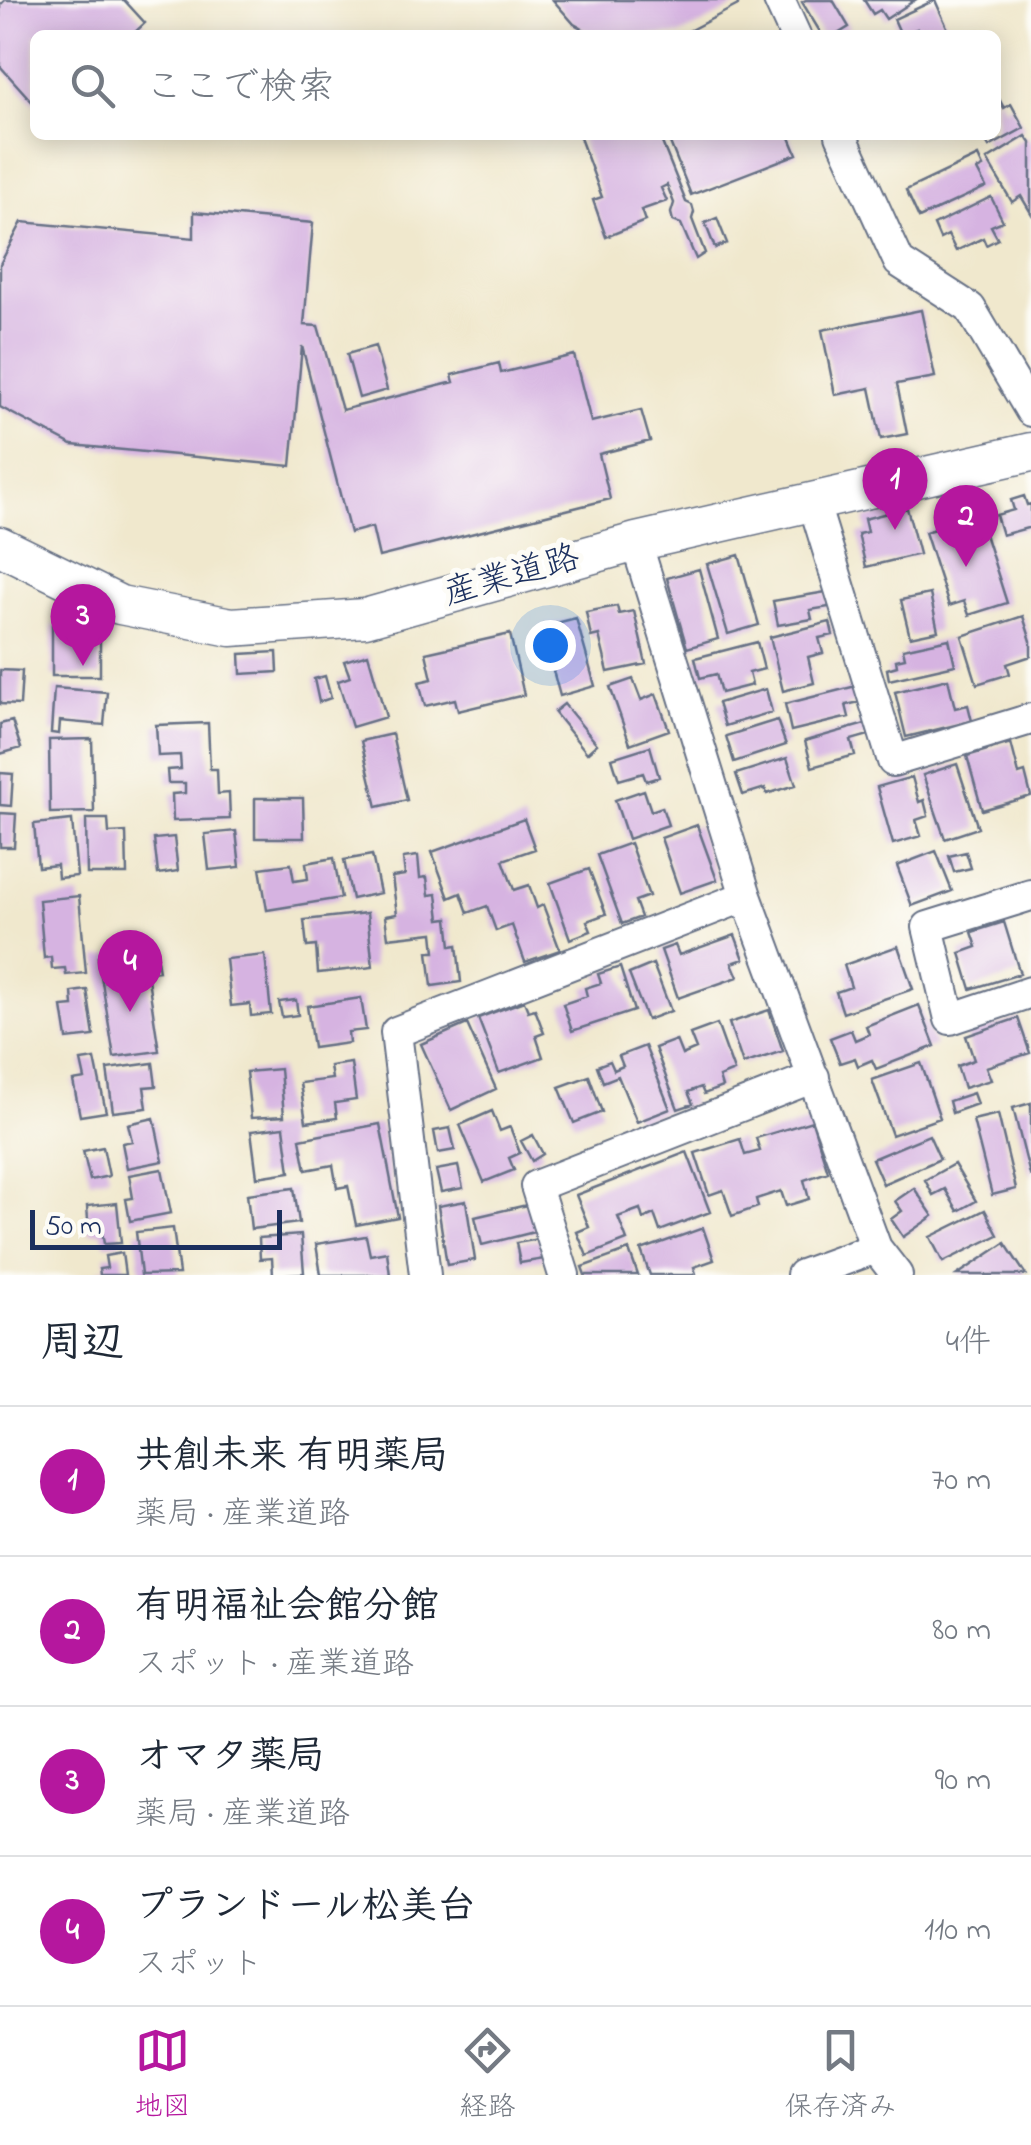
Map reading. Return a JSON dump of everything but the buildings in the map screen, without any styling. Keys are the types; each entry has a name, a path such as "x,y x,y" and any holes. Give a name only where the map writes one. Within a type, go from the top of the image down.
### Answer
{"street":[{"path":"779,0 793,30"},
{"path":"843,140 899,262 970,308 1031,411"},
{"name":"産業道路","path":"0,546 120,606 230,626 365,618 636,542 1031,452"},
{"path":"812,501 893,760 1031,719"},
{"path":"636,542 746,896 876,1248 897,1275"},
{"path":"1031,895 928,927 950,1019 1031,992"},
{"path":"425,1275 396,1032 746,896"},
{"path":"564,1275 536,1186 814,1076"},
{"path":"802,1275 876,1248"}],"place":[{"name":"共創未来 有明薬局","path":"895,530"},
{"name":"有明福祉会館分館","path":"966,567"},
{"name":"オマタ薬局","path":"83,666"},
{"name":"プランドール松美台","path":"130,1012"}]}
